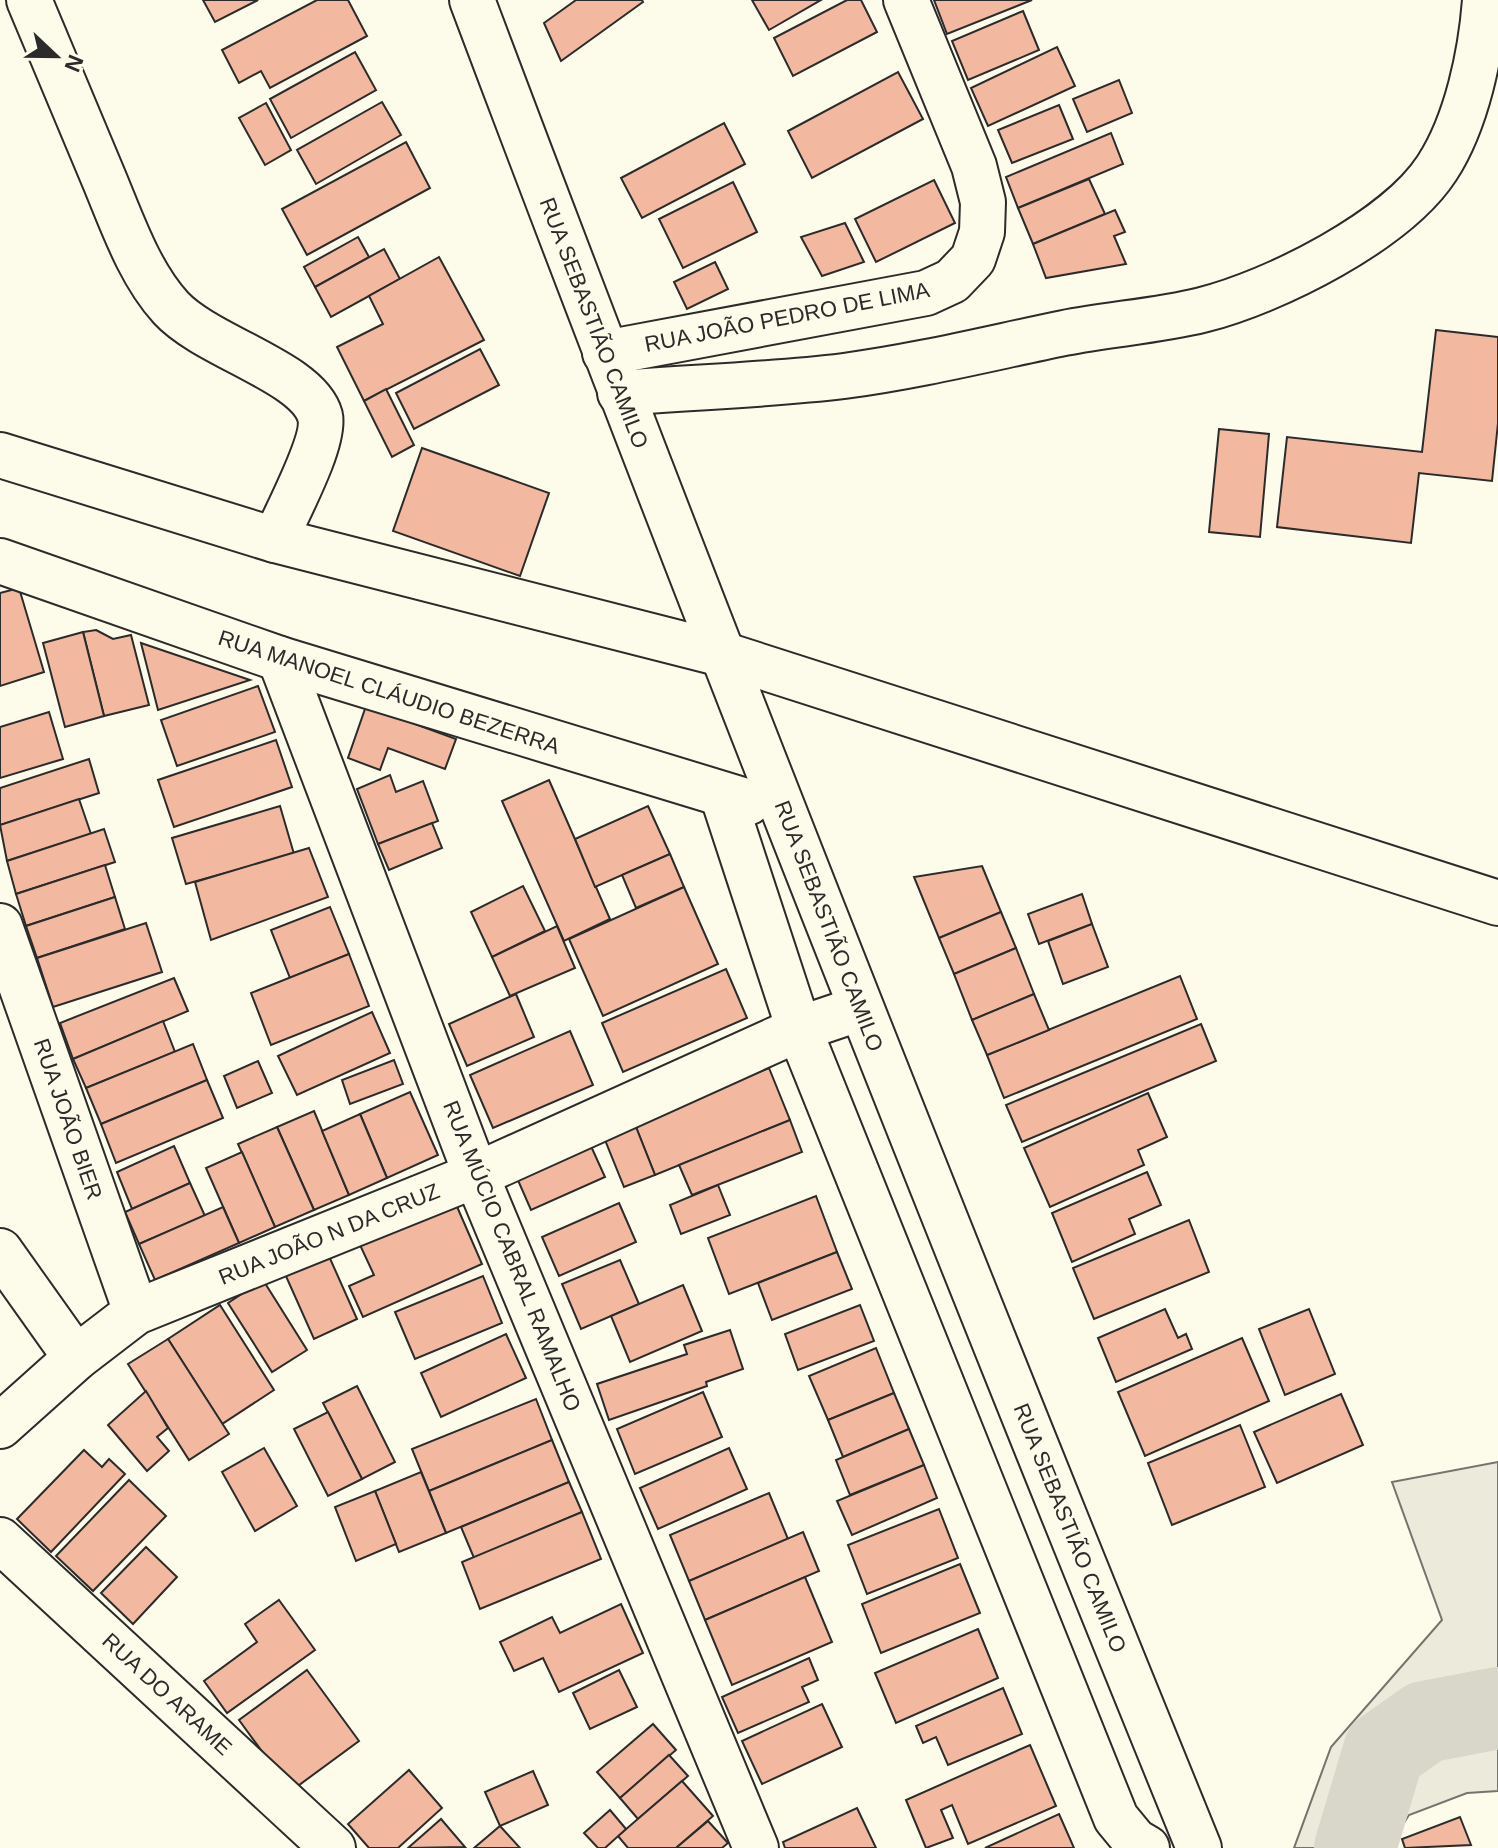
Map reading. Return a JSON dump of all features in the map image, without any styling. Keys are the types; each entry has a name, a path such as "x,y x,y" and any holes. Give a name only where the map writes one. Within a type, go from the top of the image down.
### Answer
{"street":[{"path":"29,0 130,241 170,306 190,326 297,383 314,399 321,419 318,439 275,540"},
{"name":"RUA SEBASTIÃO CAMILO","path":"472,0 613,373 861,1008 1199,1848"},
{"name":"RUA JOÃO PEDRO DE LIMA","path":"613,373 926,293 952,281 973,259 982,232 983,202 974,166 906,0"},
{"path":"613,373 842,376 962,357 1129,320 1201,310 1305,269 1345,247 1394,213 1437,168 1481,53 1485,0"},
{"path":"0,455 275,540 722,654 1498,903"},
{"name":"RUA MANOEL CLÁUDIO BEZERRA","path":"0,561 280,659 723,797 783,809"},
{"name":"RUA MÚCIO CABRAL RAMALHO","path":"280,659 476,1175 756,1848"},
{"path":"723,797 799,1029 1116,1818 1135,1841 1147,1848"},
{"name":"RUA JOÃO BIER","path":"0,926 136,1312"},
{"name":"RUA JOÃO N DA CRUZ","path":"0,1426 76,1358 136,1312 476,1175 799,1029 861,1008"},
{"path":"0,1251 76,1358"},
{"name":"RUA DO ARAME","path":"0,1540 333,1848"}],"shaded area":[{"path":"1498,1462 1498,1791 1467,1793 1409,1815 1388,1848 1294,1848 1331,1747 1442,1620 1392,1482"}],"building":[{"path":"203,0 258,0 215,22"},
{"path":"317,0 348,0 367,36 270,88 261,71 239,83 222,50"},
{"path":"576,0 643,2 561,61 544,23"},
{"path":"752,0 821,0 769,30"},
{"path":"847,0 861,0 877,32 793,76 774,38"},
{"path":"934,0 1032,0 947,34"},
{"path":"1023,11 1039,50 968,80 952,41"},
{"path":"1057,47 1075,86 988,126 971,88"},
{"path":"355,52 376,90 291,138 270,99"},
{"path":"898,72 923,119 812,178 788,131"},
{"path":"1119,80 1132,113 1087,132 1073,99"},
{"path":"382,102 401,135 316,184 297,150"},
{"path":"266,103 291,150 265,165 239,118"},
{"path":"1059,105 1073,139 1012,163 998,130"},
{"path":"724,123 745,164 642,218 621,178"},
{"path":"1111,133 1123,164 1018,208 1006,177"},
{"path":"406,142 430,188 307,255 282,209"},
{"path":"1089,179 1105,214 1033,244 1018,208"},
{"path":"934,180 955,223 876,262 855,219"},
{"path":"733,182 757,232 683,268 659,219"},
{"path":"1115,210 1125,232 1114,236 1126,264 1046,278 1033,244"},
{"path":"845,223 864,262 822,276 801,237"},
{"path":"358,237 369,257 315,287 304,267"},
{"path":"384,249 400,279 331,317 315,287"},
{"path":"439,257 484,340 364,401 337,347 383,324 369,296"},
{"path":"715,262 728,289 687,309 674,282"},
{"path":"1436,330 1498,337 1498,423 1492,481 1419,473 1411,543 1277,527 1287,437 1422,452"},
{"path":"480,349 499,385 414,429 396,393"},
{"path":"386,389 414,445 392,457 364,401"},
{"path":"1219,429 1269,434 1260,537 1209,532"},
{"path":"422,448 549,493 520,576 393,531"},
{"path":"19,588 44,672 0,686 0,593"},
{"path":"96,630 113,639 131,635 149,705 104,716 83,632"},
{"path":"83,632 104,716 65,727 43,643"},
{"path":"141,643 250,680 158,710"},
{"path":"258,686 275,732 177,766 161,720"},
{"path":"366,706 456,739 445,769 388,748 380,770 348,758"},
{"path":"49,712 63,759 0,778 0,727"},
{"path":"276,740 292,787 174,827 158,780"},
{"path":"89,759 99,793 0,825 0,788"},
{"path":"390,775 396,792 423,781 438,821 378,844 357,789"},
{"path":"549,780 610,919 564,941 502,801"},
{"path":"79,799 91,834 7,861 0,825"},
{"path":"280,806 294,854 186,884 172,838"},
{"path":"648,806 670,854 595,887 575,839"},
{"path":"432,823 442,848 389,870 378,844"},
{"path":"104,829 115,862 16,894 7,861"},
{"path":"309,848 328,897 211,940 195,882"},
{"path":"670,854 684,887 636,908 622,875"},
{"path":"105,865 115,897 26,926 16,894"},
{"path":"982,866 1001,912 939,938 914,877"},
{"path":"523,886 545,931 492,957 471,912"},
{"path":"684,887 718,964 603,1016 569,939"},
{"path":"1082,894 1092,924 1039,944 1028,914"},
{"path":"115,897 125,929 37,958 26,926"},
{"path":"330,907 349,954 290,978 271,930"},
{"path":"1001,912 1016,948 954,974 939,938"},
{"path":"146,923 162,972 53,1007 37,958"},
{"path":"1092,924 1108,967 1063,984 1048,941"},
{"path":"557,926 575,968 510,996 492,957"},
{"path":"1016,948 1034,994 972,1020 954,974"},
{"path":"349,954 369,1006 271,1045 251,993"},
{"path":"726,969 747,1018 623,1072 602,1023"},
{"path":"1180,976 1197,1019 1004,1098 987,1055"},
{"path":"174,978 188,1011 73,1059 60,1023"},
{"path":"516,994 534,1037 467,1066 449,1024"},
{"path":"1034,994 1049,1030 987,1055 972,1020"},
{"path":"372,1012 390,1053 297,1095 278,1056"},
{"path":"163,1021 175,1052 86,1088 73,1059"},
{"path":"1201,1024 1216,1061 1022,1142 1006,1105"},
{"path":"570,1031 593,1085 493,1128 470,1075"},
{"path":"193,1044 207,1080 101,1124 86,1088"},
{"path":"394,1060 403,1084 350,1104 342,1080"},
{"path":"258,1061 272,1093 237,1108 224,1076"},
{"path":"769,1068 790,1120 655,1175 634,1122"},
{"path":"207,1080 223,1118 116,1163 101,1124"},
{"path":"410,1092 438,1155 387,1178 360,1114"},
{"path":"1148,1093 1167,1137 1138,1150 1144,1165 1050,1207 1024,1148"},
{"path":"314,1111 349,1195 314,1210 277,1127"},
{"path":"360,1114 387,1178 349,1195 322,1131"},
{"path":"790,1120 802,1152 692,1195 679,1165"},
{"path":"634,1122 655,1175 624,1187 603,1135"},
{"path":"277,1127 314,1210 275,1227 238,1144"},
{"path":"590,1144 605,1177 531,1210 517,1178"},
{"path":"174,1146 190,1183 132,1209 117,1172"},
{"path":"242,1152 275,1227 239,1243 206,1168"},
{"path":"1147,1172 1161,1205 1129,1219 1135,1234 1072,1262 1052,1213"},
{"path":"190,1183 205,1216 139,1244 125,1212"},
{"path":"718,1185 730,1215 681,1234 670,1205"},
{"path":"816,1196 837,1252 729,1294 708,1238"},
{"path":"455,1202 482,1264 363,1317 349,1286 374,1275 360,1245"},
{"path":"619,1203 636,1242 559,1276 542,1237"},
{"path":"223,1207 239,1243 155,1280 139,1244"},
{"path":"1189,1220 1209,1272 1094,1319 1073,1268"},
{"path":"837,1252 852,1289 772,1320 758,1283"},
{"path":"328,1254 357,1319 314,1339 285,1274"},
{"path":"620,1260 639,1304 581,1329 562,1284"},
{"path":"483,1276 502,1323 415,1359 395,1312"},
{"path":"263,1280 307,1350 272,1372 228,1303"},
{"path":"683,1285 702,1331 630,1362 611,1316"},
{"path":"220,1305 274,1390 222,1424 168,1339"},
{"path":"860,1305 874,1341 798,1370 785,1334"},
{"path":"1165,1309 1178,1338 1186,1334 1192,1349 1116,1382 1098,1338"},
{"path":"1309,1309 1335,1374 1285,1395 1259,1329"},
{"path":"730,1330 743,1369 706,1382 707,1386 609,1420 597,1384 687,1354 684,1345"},
{"path":"506,1334 526,1378 441,1417 421,1373"},
{"path":"1242,1338 1269,1401 1145,1456 1118,1392"},
{"path":"168,1339 229,1434 189,1460 128,1364"},
{"path":"876,1348 894,1393 828,1420 809,1376"},
{"path":"357,1386 395,1462 362,1479 323,1403"},
{"path":"146,1391 168,1428 157,1437 169,1451 147,1471 108,1425"},
{"path":"703,1392 722,1437 635,1474 617,1429"},
{"path":"894,1393 909,1429 843,1457 828,1420"},
{"path":"1341,1394 1363,1445 1277,1483 1254,1432"},
{"path":"536,1399 552,1440 429,1491 412,1449"},
{"path":"328,1412 362,1479 328,1496 294,1429"},
{"path":"1240,1425 1265,1487 1172,1525 1148,1463"},
{"path":"909,1429 924,1465 850,1495 836,1460"},
{"path":"552,1440 569,1482 446,1533 429,1491"},
{"path":"264,1448 297,1506 255,1531 222,1472"},
{"path":"729,1448 747,1489 658,1529 640,1488"},
{"path":"84,1450 102,1467 109,1459 125,1474 51,1552 17,1519"},
{"path":"924,1465 937,1498 852,1535 837,1501"},
{"path":"421,1472 446,1533 399,1552 375,1491"},
{"path":"129,1480 166,1516 93,1591 56,1556"},
{"path":"569,1482 582,1512 474,1558 461,1527"},
{"path":"375,1491 396,1544 356,1561 335,1507"},
{"path":"769,1493 788,1539 689,1581 670,1535"},
{"path":"939,1509 958,1558 867,1594 848,1545"},
{"path":"582,1512 601,1559 480,1609 462,1562"},
{"path":"803,1532 819,1571 705,1620 689,1581"},
{"path":"146,1547 177,1577 133,1624 101,1593"},
{"path":"960,1564 980,1613 881,1653 862,1604"},
{"path":"805,1577 832,1642 732,1685 705,1620"},
{"path":"279,1600 315,1650 227,1713 204,1681 257,1642 245,1624"},
{"path":"621,1604 643,1653 559,1692 543,1658 514,1671 500,1642 552,1617 560,1633"},
{"path":"978,1629 998,1678 896,1723 875,1673"},
{"path":"809,1658 818,1680 802,1687 809,1702 738,1733 722,1697"},
{"path":"307,1670 359,1741 291,1791 239,1720"},
{"path":"619,1670 637,1707 590,1729 573,1693"},
{"path":"1003,1688 1022,1734 948,1765 936,1737 923,1743 916,1726"},
{"path":"822,1704 842,1747 762,1784 742,1741"},
{"path":"653,1724 676,1750 620,1798 597,1772"},
{"path":"1030,1745 1056,1806 968,1844 952,1805 941,1810 953,1838 926,1848 906,1800"},
{"path":"669,1755 688,1776 638,1819 620,1798"},
{"path":"409,1770 442,1808 398,1848 369,1848 348,1824"},
{"path":"533,1771 548,1805 500,1826 485,1792"},
{"path":"682,1781 713,1816 676,1848 628,1848 618,1836"},
{"path":"857,1808 876,1848 785,1848 783,1842"},
{"path":"610,1810 626,1829 605,1848 598,1848 584,1833"},
{"path":"1059,1814 1074,1848 985,1848"},
{"path":"1460,1817 1471,1845 1405,1848 1402,1839"},
{"path":"441,1819 465,1847 408,1848"},
{"path":"708,1821 728,1843 722,1848 676,1848"},
{"path":"500,1826 520,1848 474,1848"}],"waterway":[{"path":"1355,1848 1384,1751 1425,1722 1498,1708"}]}
